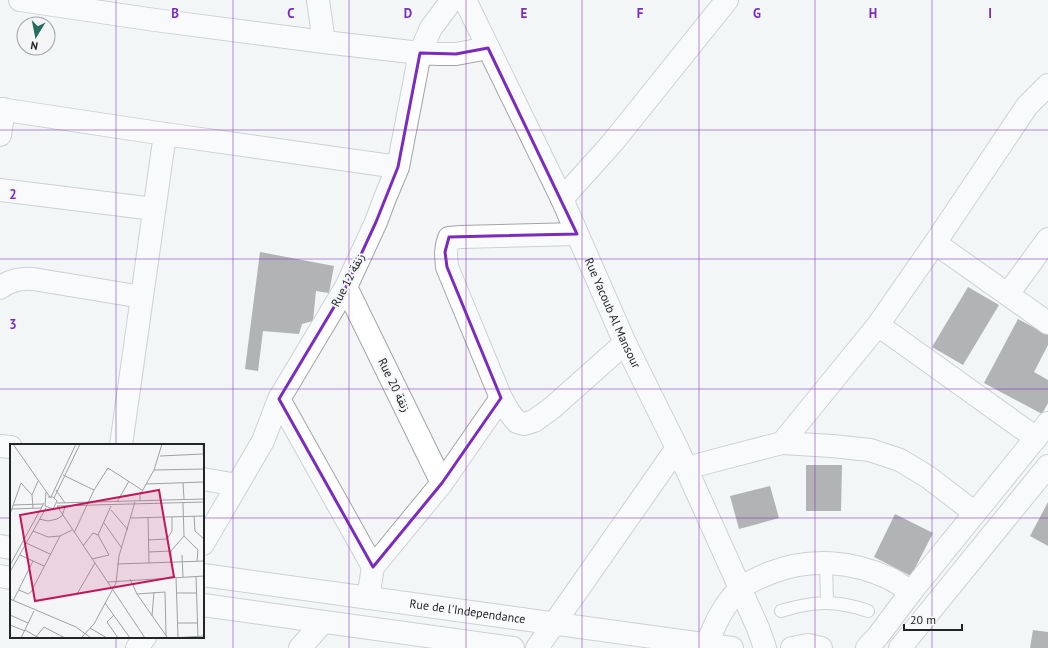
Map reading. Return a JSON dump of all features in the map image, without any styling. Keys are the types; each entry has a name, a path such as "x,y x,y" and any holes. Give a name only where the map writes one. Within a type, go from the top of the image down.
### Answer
{"street":[{"path":"20,0 155,20 420,53 456,54 488,48"},
{"path":"318,0 324,42"},
{"name":"Rue 12 زنقة","path":"204,542 263,441 279,399 346,287 376,222 398,166 420,53 431,28 452,0"},
{"name":"Rue Yacoub Al Mansour","path":"465,0 562,199 625,343 677,448 758,628 765,648"},
{"path":"562,199 613,142 727,0"},
{"path":"782,443 878,325 1027,106 1048,85"},
{"path":"0,135 2,109 165,134 398,166"},
{"path":"121,444 165,134"},
{"path":"0,190 154,209"},
{"path":"577,234 452,237 448,240 445,252 447,267 501,398 517,422 524,424 534,421 552,408 625,343"},
{"path":"1008,294 1048,239"},
{"path":"935,243 1048,323"},
{"path":"0,288 7,283 21,278 142,297"},
{"name":"Rue 20 زنقة","path":"346,287 442,483"},
{"path":"867,648 1042,430 878,325"},
{"path":"368,598 373,567 442,483 501,398"},
{"path":"279,399 373,567"},
{"path":"686,468 782,443 870,450 900,460 928,477 975,513"},
{"path":"0,446 10,447"},
{"path":"537,648 677,448"},
{"path":"908,644 1048,466"},
{"path":"204,479 237,485"},
{"path":"0,546 10,548"},
{"path":"707,645 720,615 729,601 740,589 759,577 780,569 803,564 826,563 849,565 871,571 892,580 912,592"},
{"name":"Rue de l'Independance","path":"204,575 732,648"},
{"path":"0,576 10,578"},
{"path":"204,605 513,648"},
{"path":"300,648 323,622"},
{"name":"Rue Yacoub Al Mansour","path":"758,628 771,640 783,648"},
{"path":"137,648 144,638"},
{"path":"792,648 808,645 822,648"}],"lane":[{"path":"826,563 827,603"},
{"path":"781,611 796,606 827,603 854,606 868,610"}],"highlighted area":[{"path":"488,48 577,234 449,237 445,252 447,267 501,398 442,483 373,567 279,399 346,287 376,222 398,167 420,53 456,54"}],"building":[{"path":"260,252 334,266 329,293 316,291 313,321 302,324 299,334 263,331 258,371 245,369"},
{"path":"968,287 999,305 963,365 932,347"},
{"path":"1018,319 1048,335 1048,345 1034,372 1048,380 1048,403 1042,414 984,383"},
{"path":"806,465 842,465 841,511 806,511"},
{"path":"770,486 779,518 739,529 730,496"},
{"path":"1048,502 1048,546 1030,536"},
{"path":"895,514 933,533 911,576 874,557"},
{"path":"1033,630 1048,632 1048,648 1030,648"}]}
